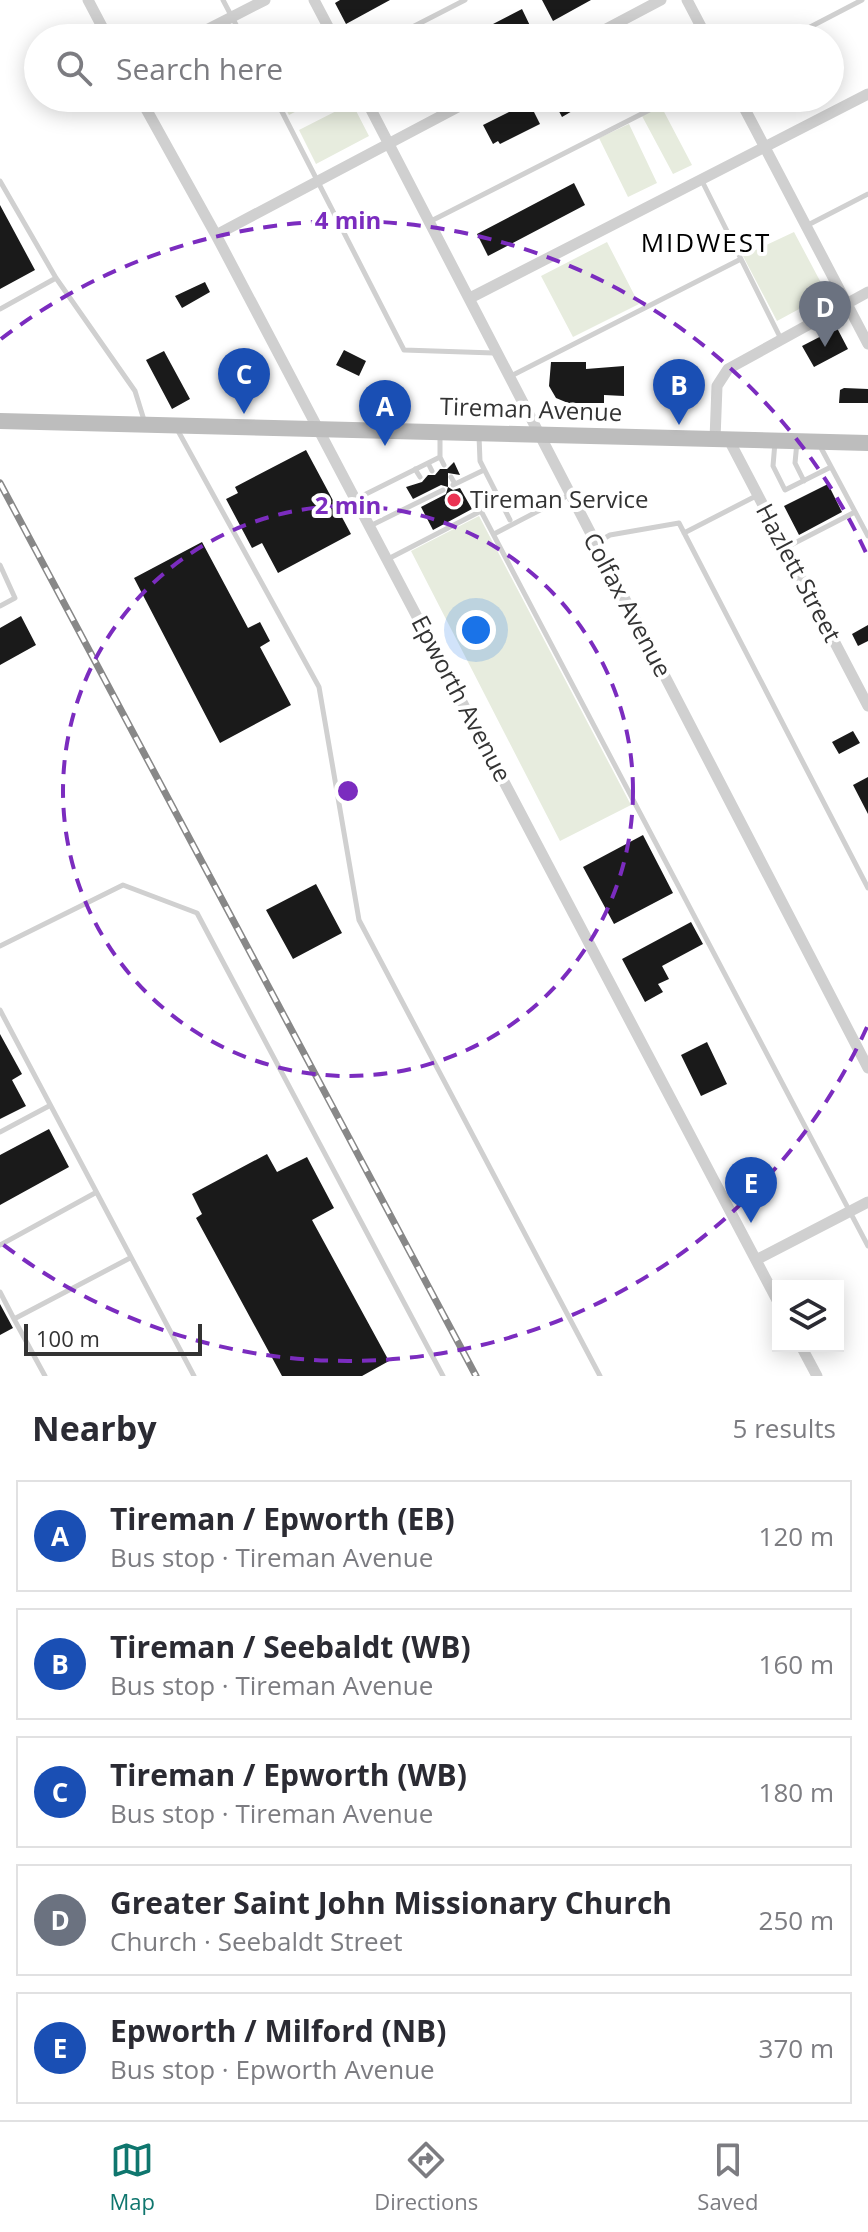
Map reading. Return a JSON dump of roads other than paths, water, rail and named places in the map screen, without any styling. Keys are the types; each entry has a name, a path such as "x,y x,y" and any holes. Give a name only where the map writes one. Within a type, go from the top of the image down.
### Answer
{"street":[{"path":"88,0 101,24"},
{"path":"218,24 265,0"},
{"path":"314,0 327,24"},
{"path":"616,24 661,0"},
{"path":"687,0 700,24"},
{"path":"844,106 868,94"},
{"name":"Epworth Avenue","path":"148,112 216,235 772,1291"},
{"name":"Colfax Avenue","path":"372,112 868,1068"},
{"path":"216,235 448,112"},
{"path":"746,112 868,344"},
{"path":"470,298 833,112"},
{"path":"722,440 717,386 728,369 868,292"},
{"name":"Tireman Avenue","path":"0,421 868,443"},
{"name":"Hazlett Street","path":"722,440 786,547 868,706"},
{"path":"756,1260 868,1202"},
{"path":"804,1352 817,1376"}],"lane":[{"path":"223,0 236,24"},
{"path":"418,24 465,0"},
{"path":"816,24 862,0"},
{"path":"282,112 404,350 499,353"},
{"path":"430,221 645,112"},
{"path":"701,179 781,340"},
{"path":"0,181 56,278 135,391 145,424"},
{"path":"806,226 868,194"},
{"path":"511,376 741,259"},
{"path":"0,309 56,278"},
{"path":"174,425 319,687 359,920 600,1376"},
{"path":"440,432 440,457 444,465"},
{"path":"479,433 480,461 510,520"},
{"path":"775,441 773,466 785,490 831,467"},
{"path":"797,441 795,463 804,481"},
{"path":"818,442 868,536"},
{"path":"355,499 440,457"},
{"path":"428,463 432,471"},
{"path":"415,469 420,477"},
{"path":"451,477 454,485 484,470"},
{"path":"405,474 410,483"},
{"path":"370,526 442,491 438,484"},
{"path":"426,490 429,497"},
{"path":"417,495 420,502"},
{"path":"494,534 569,495"},
{"path":"684,533 757,495"},
{"path":"387,559 481,511 868,1246"},
{"path":"786,547 855,512"},
{"path":"595,543 610,535 679,523 868,888"},
{"path":"0,565 15,598 0,606"},
{"path":"0,946 123,885 197,913 443,1376"},
{"path":"0,1010 194,1376"},
{"path":"0,1132 49,1106"},
{"path":"0,1245 95,1193"},
{"path":"14,1319 130,1258"},
{"path":"0,1292 45,1376"}],"railway":[{"path":"0,483 476,1376"}],"place":[{"name":"Greater Saint John Missionary Church","path":"825,347"},
{"name":"Tireman / Epworth (WB)","path":"244,414"},
{"name":"Tireman / Seebaldt (WB)","path":"679,425"},
{"name":"Tireman / Epworth (EB)","path":"385,446"},
{"name":"Tireman Service","path":"454,500"},
{"name":"Epworth / Milford (NB)","path":"751,1223"}],"district":[{"name":"MIDWEST","path":"706,243"}]}
